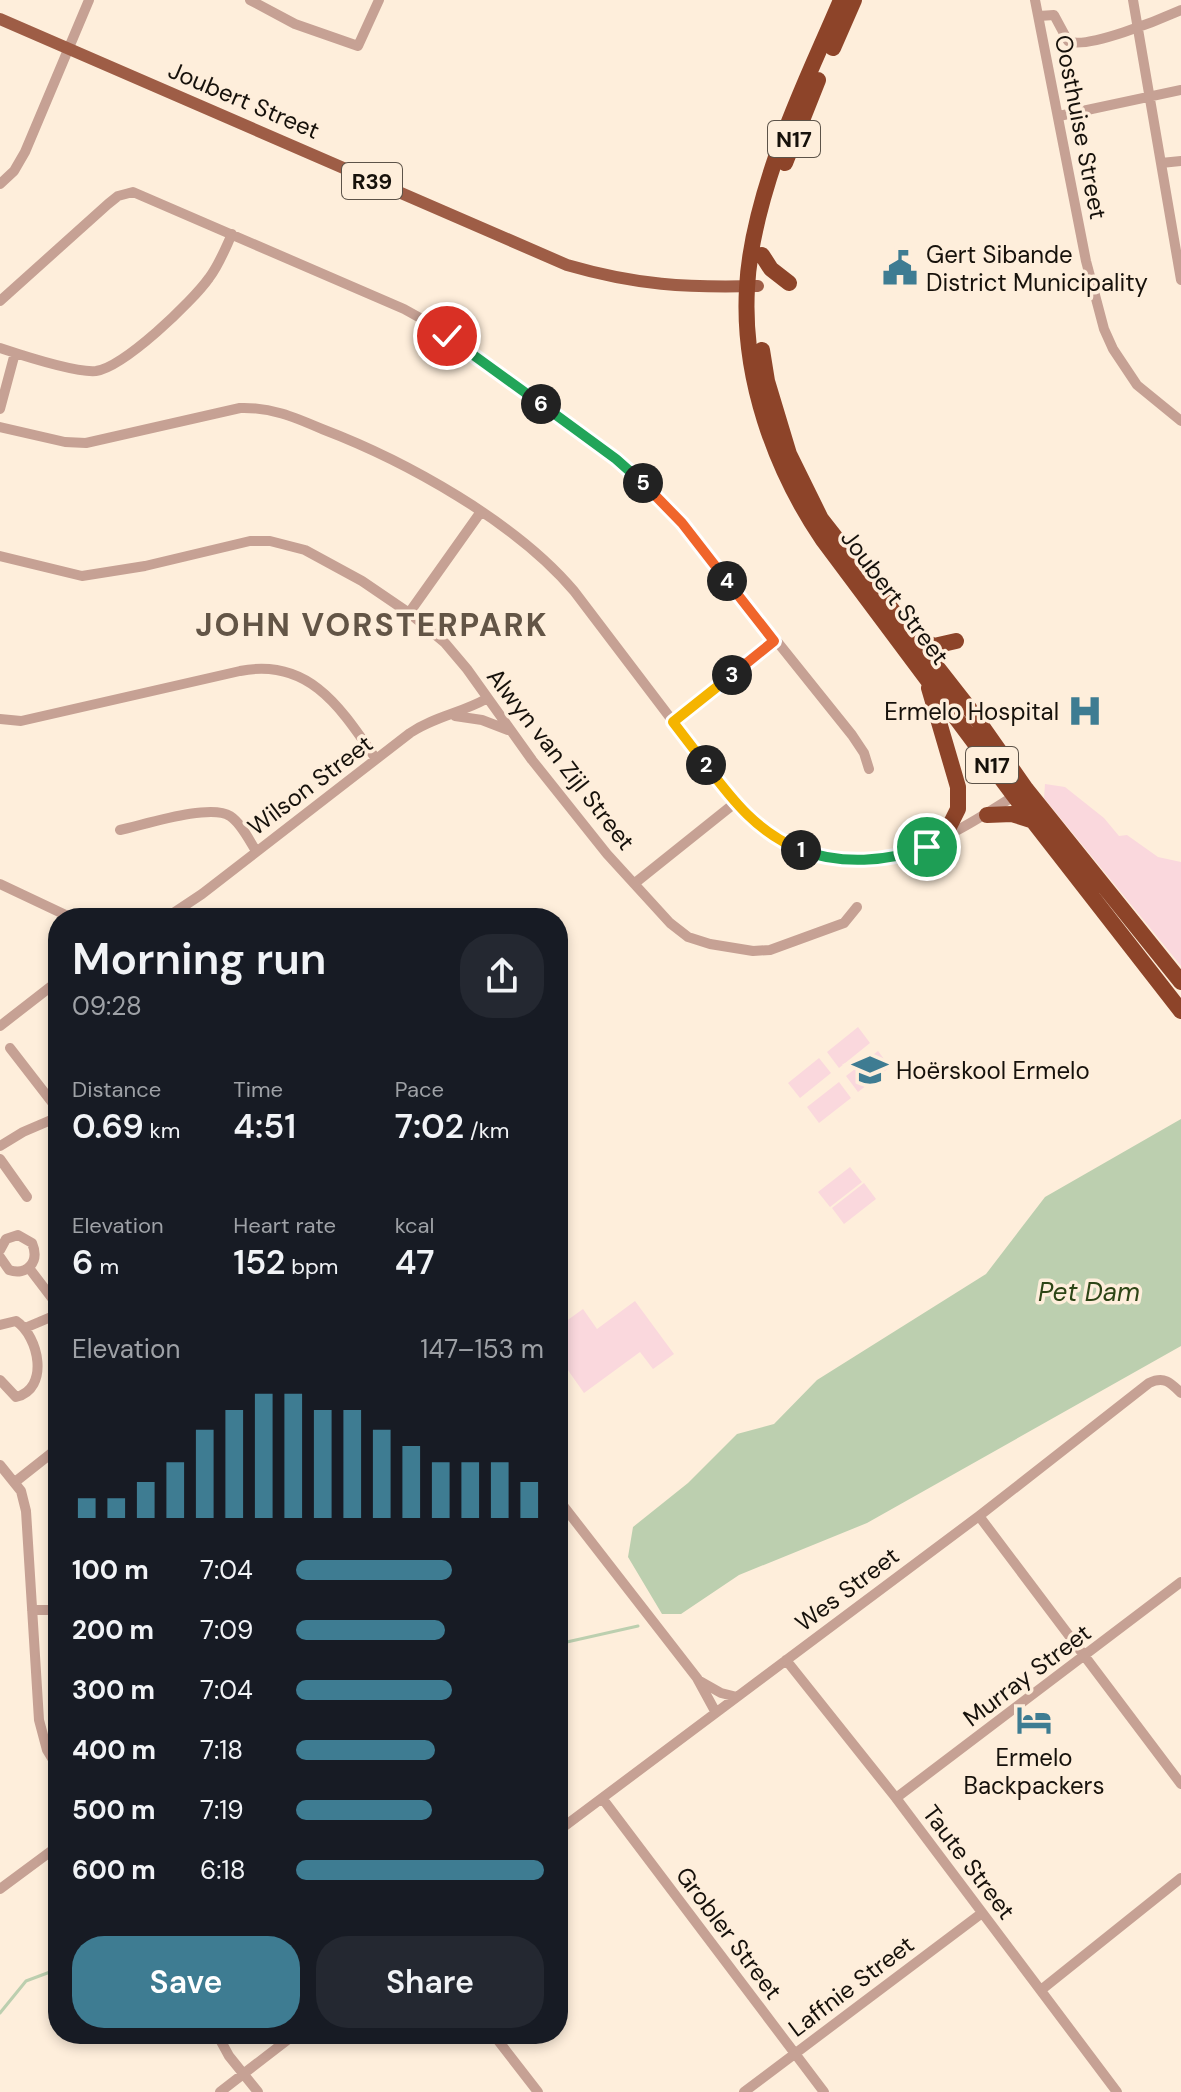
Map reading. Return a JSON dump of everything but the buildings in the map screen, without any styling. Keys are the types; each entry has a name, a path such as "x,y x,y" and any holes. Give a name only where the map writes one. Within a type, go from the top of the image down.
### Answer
{"highway":[{"name":"N17","path":"752,286 759,215 775,159 841,0"},
{"name":"N17","path":"752,286 785,162 854,0"},
{"path":"762,255 771,269 789,283"},
{"name":"Joubert Street","path":"752,286 763,363 782,432 814,508 972,712 1020,792 1033,821 1181,1011"},
{"name":"Joubert Street","path":"752,286 748,329 755,381 773,444 787,478 823,540 964,726 1181,982"},
{"path":"914,636 934,646 956,641"},
{"path":"926,679 953,765 959,801 943,839"},
{"path":"953,765 964,726"},
{"path":"987,815 1012,814 1033,821"}],"main road":[{"name":"Joubert Street","path":"0,19 567,265 640,283 752,286"}],"street":[{"path":"0,184 14,171 25,152 89,0"},
{"path":"250,0 295,24 358,46 379,0"},
{"name":"Oosthuise Street","path":"1035,0 1090,279 1104,329 1113,349 1137,385 1181,421"},
{"path":"1133,0 1181,280"},
{"path":"1039,16 1055,16 1066,39 1074,44 1138,27 1181,10"},
{"path":"1059,116 1181,90"},
{"path":"1161,163 1181,161"},
{"path":"0,301 108,204 126,193 139,193 422,319 616,459 652,490 682,523 858,744 869,769"},
{"path":"0,348 89,371 114,365 144,342 202,286 215,269 232,234"},
{"path":"0,409 15,353"},
{"path":"0,427 65,442 86,443 240,408 273,409 387,455 480,513 523,543 561,576 735,803 765,831 787,844 832,858 894,857 943,839 987,815 1020,792"},
{"path":"409,613 480,513"},
{"name":"Alwyn van Zijl Street","path":"0,556 82,576 145,566 250,541 270,541 305,550 334,564 409,613 445,643 607,854 670,923 688,937 753,951 786,945 844,923 857,907"},
{"path":"673,722 774,641"},
{"path":"0,719 21,721 240,671 267,668 307,681 329,696 376,759"},
{"name":"Wilson Street","path":"179,908 418,728 453,716 486,699"},
{"path":"453,716 482,720 510,731"},
{"path":"635,883 735,803"},
{"path":"120,830 197,814 222,813 237,822 256,851"},
{"path":"0,884 51,908"},
{"path":"0,1026 48,989"},
{"path":"10,1048 48,1097"},
{"path":"0,1146 48,1121"},
{"path":"0,1159 27,1197"},
{"path":"1,1264 14,1272 29,1268 36,1255 32,1243 18,1235 2,1240"},
{"path":"29,1268 48,1292"},
{"path":"25,1328 48,1318"},
{"path":"0,1325 16,1321 25,1328 38,1364 33,1388 25,1395 16,1397 0,1380"},
{"name":"Wes Street","path":"568,1824 979,1516 1149,1383 1160,1379 1170,1382 1181,1393"},
{"path":"15,1482 48,1456"},
{"path":"0,1465 21,1491 26,1511 39,1720 48,1752"},
{"path":"568,1512 697,1678 715,1711"},
{"path":"979,1516 1181,1784"},
{"name":"Murray Street","path":"896,1798 1181,1582"},
{"path":"32,1610 48,1610"},
{"name":"Taute Street","path":"786,1660 896,1798 1117,2092"},
{"path":"697,1678 714,1690 737,1697"},
{"name":"Grobler Street","path":"602,1798 824,2092"},
{"path":"0,1889 48,1853"},
{"path":"1041,1990 1181,1878"},
{"name":"Laffnie Street","path":"744,2092 982,1913"},
{"path":"222,2044 258,2092"},
{"path":"220,2092 282,2044"},
{"path":"501,2044 538,2092"}],"shaded area":[{"path":"1045,784 1065,787 1104,818 1119,836 1127,835 1158,857 1181,862 1181,966 1044,798"},
{"path":"858,1027 870,1043 839,1068 827,1052"},
{"path":"878,1051 890,1067 858,1092 846,1076"},
{"path":"819,1058 831,1073 800,1098 788,1083"},
{"path":"839,1082 851,1098 819,1123 807,1107"},
{"path":"850,1167 862,1182 830,1207 818,1192"},
{"path":"864,1183 876,1199 844,1224 832,1208"},
{"path":"635,1301 674,1354 653,1369 640,1352 584,1393 568,1370 568,1320 583,1309 597,1329"}],"water":[{"name":"Pet Dam","path":"1181,1119 1181,1346 867,1523 739,1575 681,1614 662,1614 628,1557 633,1527 688,1483 737,1434 774,1424 817,1380 986,1274 1045,1197"}],"waterway":[{"path":"568,1642 638,1626"},
{"path":"0,2013 26,1981 48,1973"}],"place":[{"name":"Gert Sibande District Municipality","path":"900,268"},
{"name":"Ermelo Hospital","path":"1085,711"},
{"name":"Hoërskool Ermelo","path":"870,1070"},
{"name":"Ermelo Backpackers","path":"1034,1720"}],"district":[{"name":"JOHN VORSTERPARK","path":"372,625"}],"route":[{"path":"447,336 616,459 652,490 682,523 774,641 673,722 735,803 765,831 812,854 849,860 876,859 927,847"}]}
